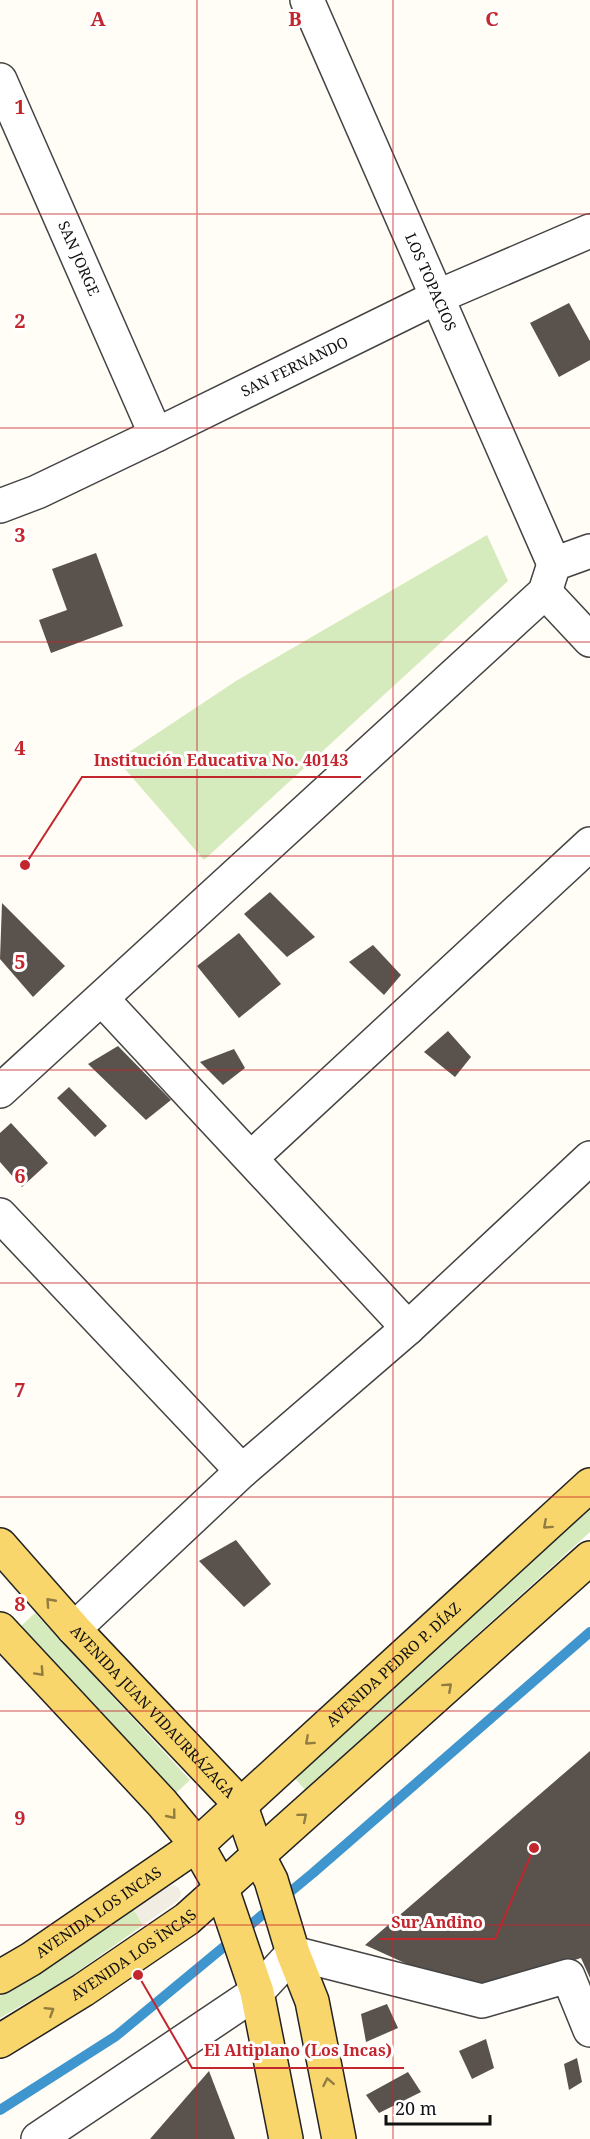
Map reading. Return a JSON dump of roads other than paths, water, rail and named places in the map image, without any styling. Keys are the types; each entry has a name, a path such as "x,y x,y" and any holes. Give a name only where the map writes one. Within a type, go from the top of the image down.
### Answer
{"main road":[{"name":"AVENIDA PEDRO P. DÍAZ","path":"196,1845 590,1485"},
{"name":"AVENIDA JUAN VIDAURRÁZAGA","path":"0,1545 74,1629 240,1804 312,2001 339,2139"},
{"path":"264,1868 590,1558"},
{"path":"0,1629 162,1803 196,1845 226,1899 257,1992 286,2139"},
{"name":"AVENIDA LOS INCAS","path":"0,1977 31,1959 196,1845"},
{"name":"AVENIDA LOS ÏNCAS","path":"0,2041 83,1990 187,1919 226,1899 264,1868"}],"street":[{"name":"LOS TOPACIOS","path":"316,3 439,296 549,578 590,640"},
{"name":"SAN JORGE","path":"0,80 156,435"},
{"name":"SAN FERNANDO","path":"0,506 37,492 439,296 590,231"},
{"path":"0,1091 103,1000 549,578 590,551"},
{"path":"251,1158 590,844"},
{"path":"103,1000 408,1328"},
{"path":"74,1629 242,1472 408,1328 590,1158"},
{"path":"0,1215 242,1472"},
{"path":"39,2139 257,1992 290,1944 482,2001 568,1976 590,2030"}],"waterway":[{"path":"0,2110 116,2036 313,1873 590,1632"}],"place":[{"name":"Institución Educativa No. 40143","path":"25,865"},
{"name":"Sur Andino","path":"534,1848"},
{"name":"El Altiplano (Los Incas)","path":"138,1975"}]}
